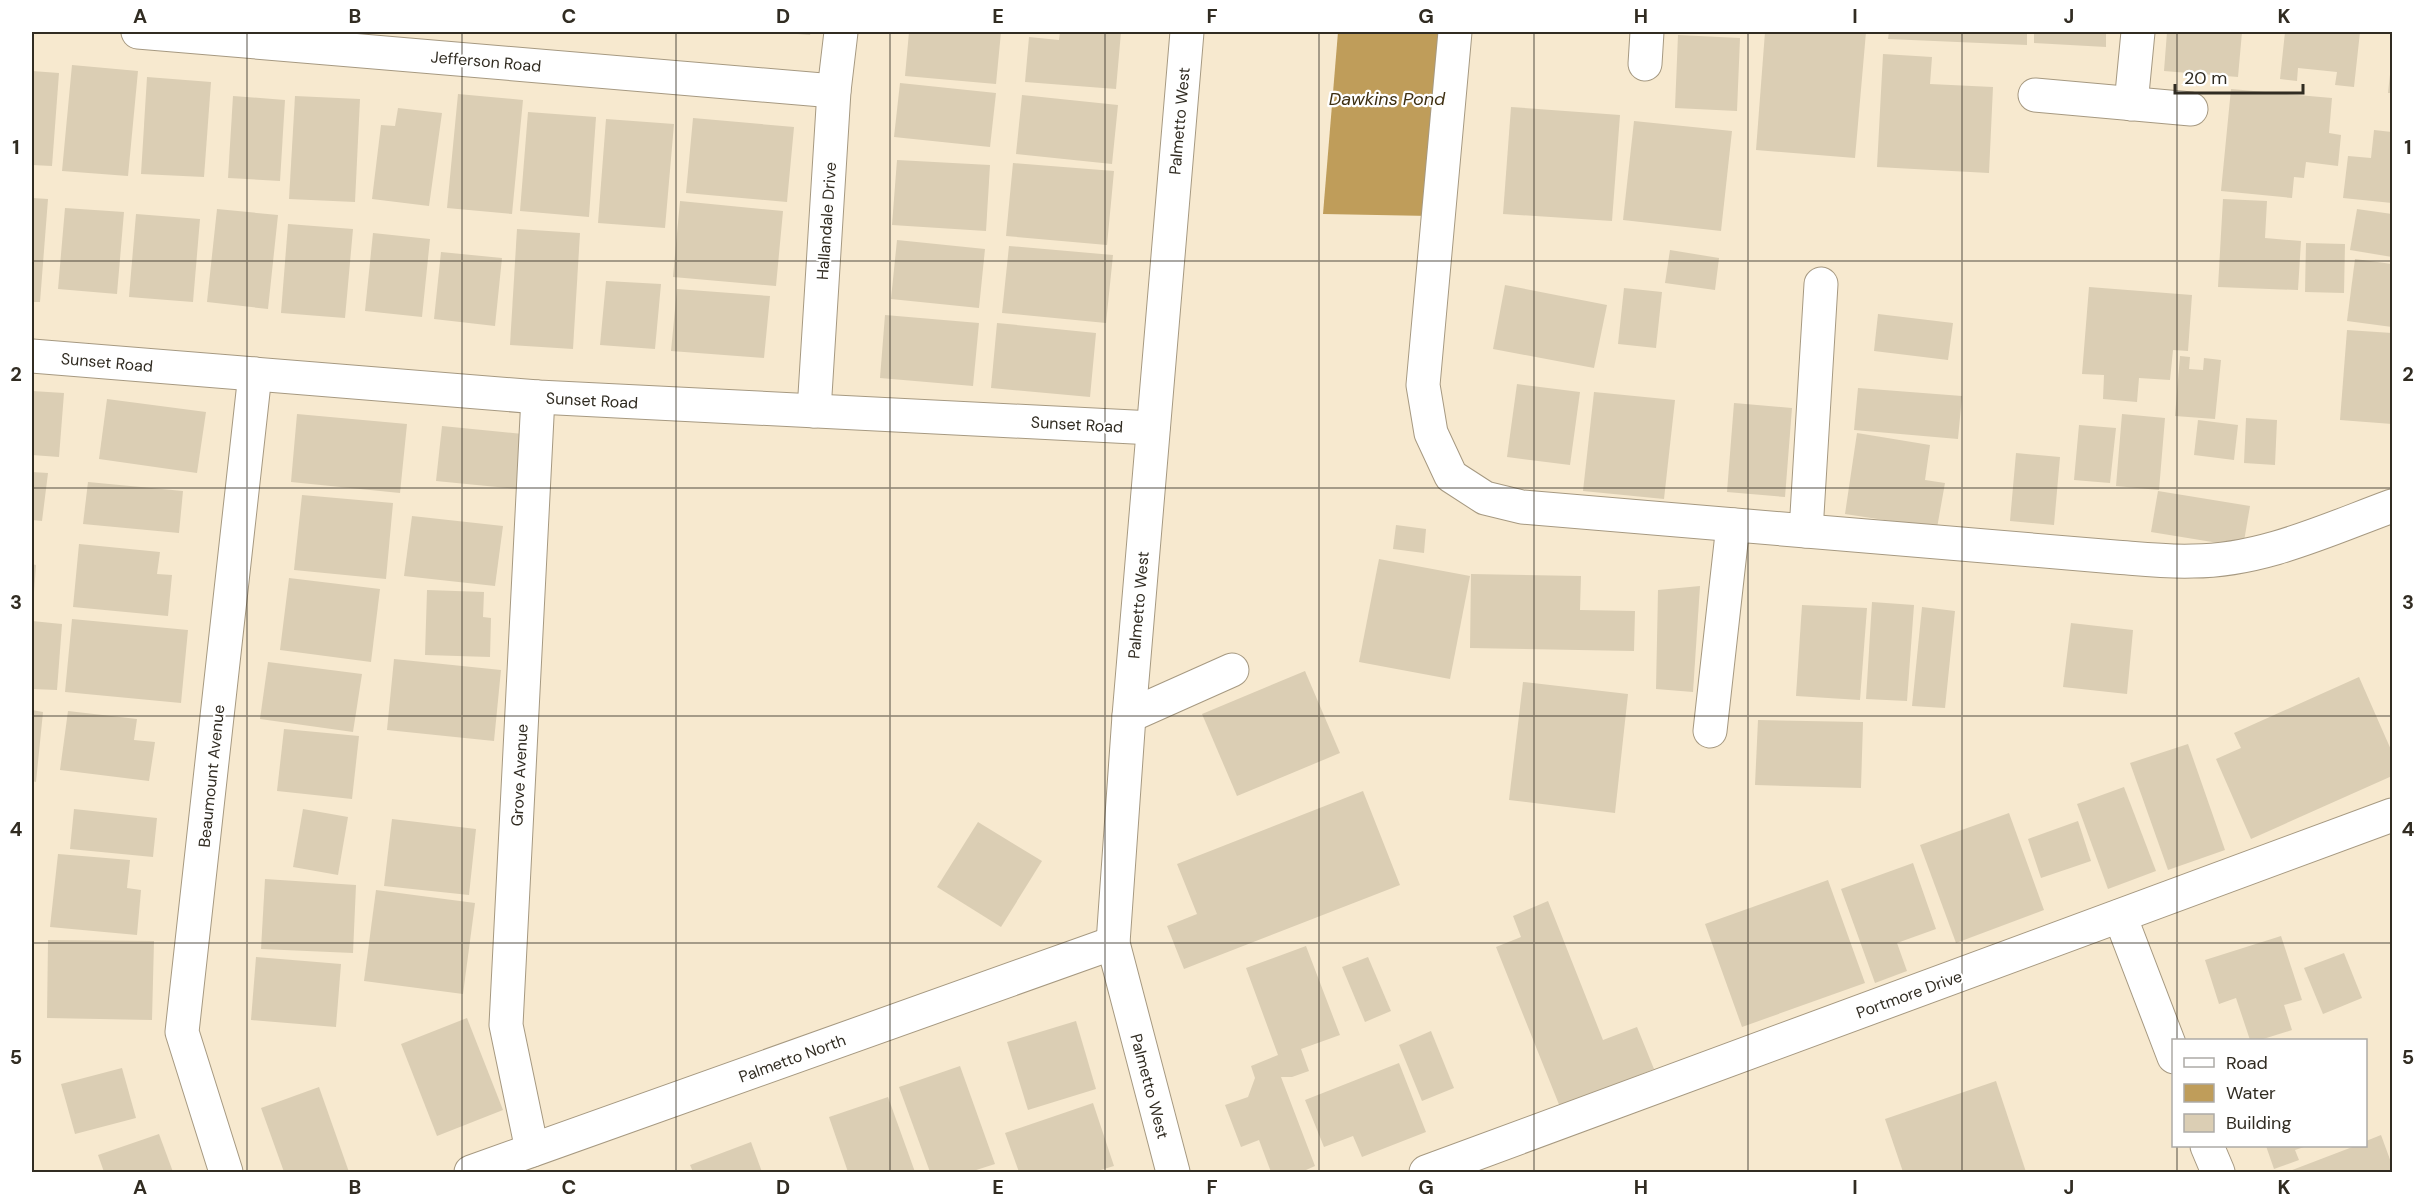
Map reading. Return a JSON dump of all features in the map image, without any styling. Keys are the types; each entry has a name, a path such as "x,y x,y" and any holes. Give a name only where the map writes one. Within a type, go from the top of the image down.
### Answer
{"street":[{"name":"Jefferson Road","path":"138,32 834,91"},
{"name":"Hallandale Drive","path":"814,411 834,91 841,32"},
{"name":"Palmetto West","path":"1173,1173 1113,943 1129,716 1187,32"},
{"path":"1455,32 1423,385 1431,433 1451,476 1485,498 1522,507 2115,557 2194,561 2242,556 2293,542 2392,506"},
{"path":"1645,64 1647,32"},
{"path":"2131,104 2138,32"},
{"path":"2035,95 2192,109"},
{"path":"1806,531 1821,285"},
{"name":"Sunset Road","path":"32,356 538,397 1153,428"},
{"name":"Beaumount Avenue","path":"226,1173 182,1032 255,374"},
{"name":"Grove Avenue","path":"532,1150 506,1025 538,397"},
{"path":"1710,731 1733,525"},
{"path":"1129,716 1232,670"},
{"name":"Portmore Drive","path":"1426,1173 1494,1161 2120,916 2392,815"},
{"path":"2120,916 2172,1052"},
{"name":"Palmetto North","path":"471,1173 1113,943"},
{"path":"2207,1147 2218,1173"}],"water":[{"name":"Dawkins Pond","path":"1338,32 1447,32 1431,216 1323,214"}],"building":[{"path":"784,32 811,32 810,35"},
{"path":"909,32 1001,32 996,84 905,76"},
{"path":"1060,32 1121,32 1116,89 1025,82 1029,37 1059,40"},
{"path":"1765,32 1866,32 1855,158 1756,150"},
{"path":"1889,32 2027,32 2027,45 1888,39"},
{"path":"2034,32 2106,32 2106,47 2034,43"},
{"path":"2167,32 2242,32 2238,77 2164,71"},
{"path":"2285,32 2360,32 2354,87 2335,85 2337,72 2298,68 2297,81 2280,79"},
{"path":"1678,35 1740,38 1737,111 1675,108"},
{"path":"1883,54 1932,57 1930,84 1993,87 1989,173 1877,167"},
{"path":"72,65 138,71 128,176 62,171"},
{"path":"2391,65 2392,93 2388,93"},
{"path":"32,71 59,73 52,166 32,165"},
{"path":"147,77 211,82 204,177 141,174"},
{"path":"900,83 996,93 990,147 894,137"},
{"path":"2231,89 2332,98 2329,133 2341,135 2338,166 2306,162 2304,178 2294,177 2292,198 2221,191"},
{"path":"458,94 523,100 512,214 447,208"},
{"path":"1022,95 1118,105 1112,164 1016,154"},
{"path":"233,96 285,100 280,181 228,178"},
{"path":"295,96 360,99 355,202 289,199"},
{"path":"1511,107 1620,115 1612,221 1503,214"},
{"path":"398,108 442,113 429,206 372,199 381,125 395,126"},
{"path":"528,112 596,117 589,217 520,211"},
{"path":"693,118 794,127 787,202 686,193"},
{"path":"606,119 674,124 665,228 598,223"},
{"path":"1634,121 1732,131 1721,231 1623,220"},
{"path":"2374,130 2392,132 2392,203 2343,198 2348,156 2371,158"},
{"path":"897,160 990,165 986,231 892,225"},
{"path":"1013,163 1114,171 1107,245 1006,236"},
{"path":"32,198 48,199 40,302 32,302"},
{"path":"2223,199 2267,201 2265,238 2301,241 2298,290 2218,287"},
{"path":"680,201 783,211 776,286 673,277"},
{"path":"65,208 124,212 117,294 58,289"},
{"path":"217,209 278,215 268,309 207,302"},
{"path":"2357,209 2392,214 2392,257 2350,250"},
{"path":"136,214 200,219 193,302 129,297"},
{"path":"288,224 353,229 345,318 281,313"},
{"path":"517,229 580,233 573,349 510,345"},
{"path":"373,233 430,239 422,317 365,311"},
{"path":"897,240 985,249 979,308 891,299"},
{"path":"2306,243 2345,244 2344,293 2305,292"},
{"path":"1009,246 1113,255 1106,323 1002,313"},
{"path":"1670,250 1719,258 1715,290 1665,283"},
{"path":"441,252 502,258 495,326 434,319"},
{"path":"2355,259 2392,264 2392,327 2347,321"},
{"path":"606,281 661,284 655,349 600,345"},
{"path":"1505,285 1607,305 1594,368 1493,349"},
{"path":"2089,287 2192,295 2188,351 2173,350 2170,380 2139,378 2137,402 2103,399 2104,375 2082,374"},
{"path":"1624,288 1662,292 1656,348 1618,344"},
{"path":"677,289 770,296 764,358 671,351"},
{"path":"1878,314 1953,323 1948,360 1874,351"},
{"path":"885,315 979,323 973,386 880,378"},
{"path":"997,323 1096,333 1090,397 991,388"},
{"path":"2347,330 2392,333 2392,424 2340,420"},
{"path":"2180,356 2190,357 2189,369 2203,370 2204,358 2221,360 2215,419 2175,416"},
{"path":"1517,384 1580,392 1570,465 1507,457"},
{"path":"1858,388 1962,396 1958,439 1854,430"},
{"path":"32,391 64,393 59,457 32,455"},
{"path":"1594,392 1675,400 1664,499 1583,491"},
{"path":"107,399 206,412 197,473 99,459"},
{"path":"1734,403 1792,408 1785,497 1727,492"},
{"path":"297,414 407,424 400,493 291,482"},
{"path":"2122,414 2165,418 2159,490 2116,486"},
{"path":"2246,418 2277,420 2275,465 2244,463"},
{"path":"2198,420 2238,425 2234,460 2194,455"},
{"path":"2079,425 2116,428 2110,483 2074,480"},
{"path":"442,426 523,434 517,489 436,481"},
{"path":"1857,433 1930,445 1925,480 1945,483 1937,528 1845,514"},
{"path":"2016,453 2060,457 2054,525 2010,521"},
{"path":"32,472 48,473 42,521 32,520"},
{"path":"88,482 183,491 179,533 83,524"},
{"path":"2158,491 2250,506 2243,547 2151,532"},
{"path":"302,495 393,503 386,579 294,570"},
{"path":"412,516 503,526 495,586 404,576"},
{"path":"1396,525 1426,529 1424,553 1393,549"},
{"path":"79,544 160,552 157,574 172,575 168,616 73,607"},
{"path":"1379,559 1470,576 1450,679 1359,662"},
{"path":"32,564 36,565 33,605 32,605"},
{"path":"1471,574 1581,576 1580,610 1635,611 1634,651 1470,648"},
{"path":"289,578 380,589 371,662 280,650"},
{"path":"1700,586 1693,692 1656,689 1658,590"},
{"path":"427,590 484,592 483,617 491,618 490,657 425,655"},
{"path":"1872,602 1914,605 1907,701 1866,699"},
{"path":"1802,605 1867,608 1860,700 1796,696"},
{"path":"1922,607 1955,611 1945,708 1912,706"},
{"path":"72,619 188,630 181,703 65,692"},
{"path":"32,621 62,624 57,690 32,689"},
{"path":"2071,623 2133,630 2127,694 2063,687"},
{"path":"394,659 501,670 494,741 387,730"},
{"path":"268,662 362,674 353,732 260,719"},
{"path":"1305,671 1340,753 1237,796 1202,714"},
{"path":"2359,677 2392,752 2392,776 2251,839 2216,759 2241,748 2234,733"},
{"path":"1523,682 1628,694 1615,813 1509,800"},
{"path":"32,710 43,712 36,782 32,781"},
{"path":"68,711 137,719 134,740 155,742 149,781 60,770"},
{"path":"1758,720 1863,722 1861,788 1755,785"},
{"path":"284,729 359,736 352,799 277,791"},
{"path":"2188,744 2225,850 2168,870 2130,763"},
{"path":"2124,787 2156,871 2108,889 2077,804"},
{"path":"1363,791 1400,885 1184,969 1167,926 1197,914 1177,864"},
{"path":"74,809 157,818 153,857 70,849"},
{"path":"303,809 348,817 338,875 293,867"},
{"path":"2009,813 2044,910 1956,943 1920,845"},
{"path":"392,819 476,829 469,895 384,886"},
{"path":"2078,821 2091,861 2041,878 2028,839"},
{"path":"978,822 1042,861 1001,927 937,887"},
{"path":"58,854 130,860 127,888 141,890 137,935 50,927"},
{"path":"1913,863 1936,929 1897,943 1907,971 1875,983 1841,889"},
{"path":"265,879 356,885 353,953 261,949"},
{"path":"1828,880 1865,983 1742,1027 1705,924"},
{"path":"376,890 475,903 463,994 364,981"},
{"path":"1548,901 1603,1040 1637,1027 1654,1069 1560,1107 1496,947 1521,937 1513,916"},
{"path":"2281,936 2302,1000 2284,1005 2292,1030 2263,1039 2250,1039 2236,998 2219,1004 2205,960"},
{"path":"48,940 154,941 152,1020 47,1018"},
{"path":"1306,946 1340,1035 1301,1049 1309,1071 1292,1077 1281,1077 1315,1166 1306,1170 1307,1172 1271,1172 1259,1140 1241,1147 1225,1105 1248,1097 1255,1078 1251,1066 1278,1055 1246,968"},
{"path":"2344,953 2362,998 2323,1014 2304,968"},
{"path":"256,957 341,964 336,1027 251,1020"},
{"path":"1368,957 1391,1011 1365,1022 1342,967"},
{"path":"467,1018 503,1110 437,1136 401,1044"},
{"path":"1076,1021 1096,1089 1028,1110 1007,1042"},
{"path":"1431,1031 1454,1088 1422,1101 1399,1045"},
{"path":"1399,1063 1426,1132 1362,1157 1353,1136 1324,1147 1305,1100"},
{"path":"960,1066 995,1164 970,1172 930,1172 899,1087"},
{"path":"122,1068 136,1118 75,1134 61,1084"},
{"path":"1996,1081 2026,1172 1903,1172 1885,1119"},
{"path":"319,1087 349,1172 284,1172 261,1108"},
{"path":"888,1097 915,1172 848,1172 829,1117"},
{"path":"1093,1103 1114,1166 1094,1172 1019,1172 1005,1133"},
{"path":"159,1134 173,1172 104,1172 98,1155"},
{"path":"2381,1135 2392,1165 2392,1172 2287,1172 2352,1147 2367,1147 2367,1141"},
{"path":"751,1142 762,1172 693,1172 690,1165"},
{"path":"2266,1147 2304,1147 2295,1150 2299,1160 2274,1169"}]}
